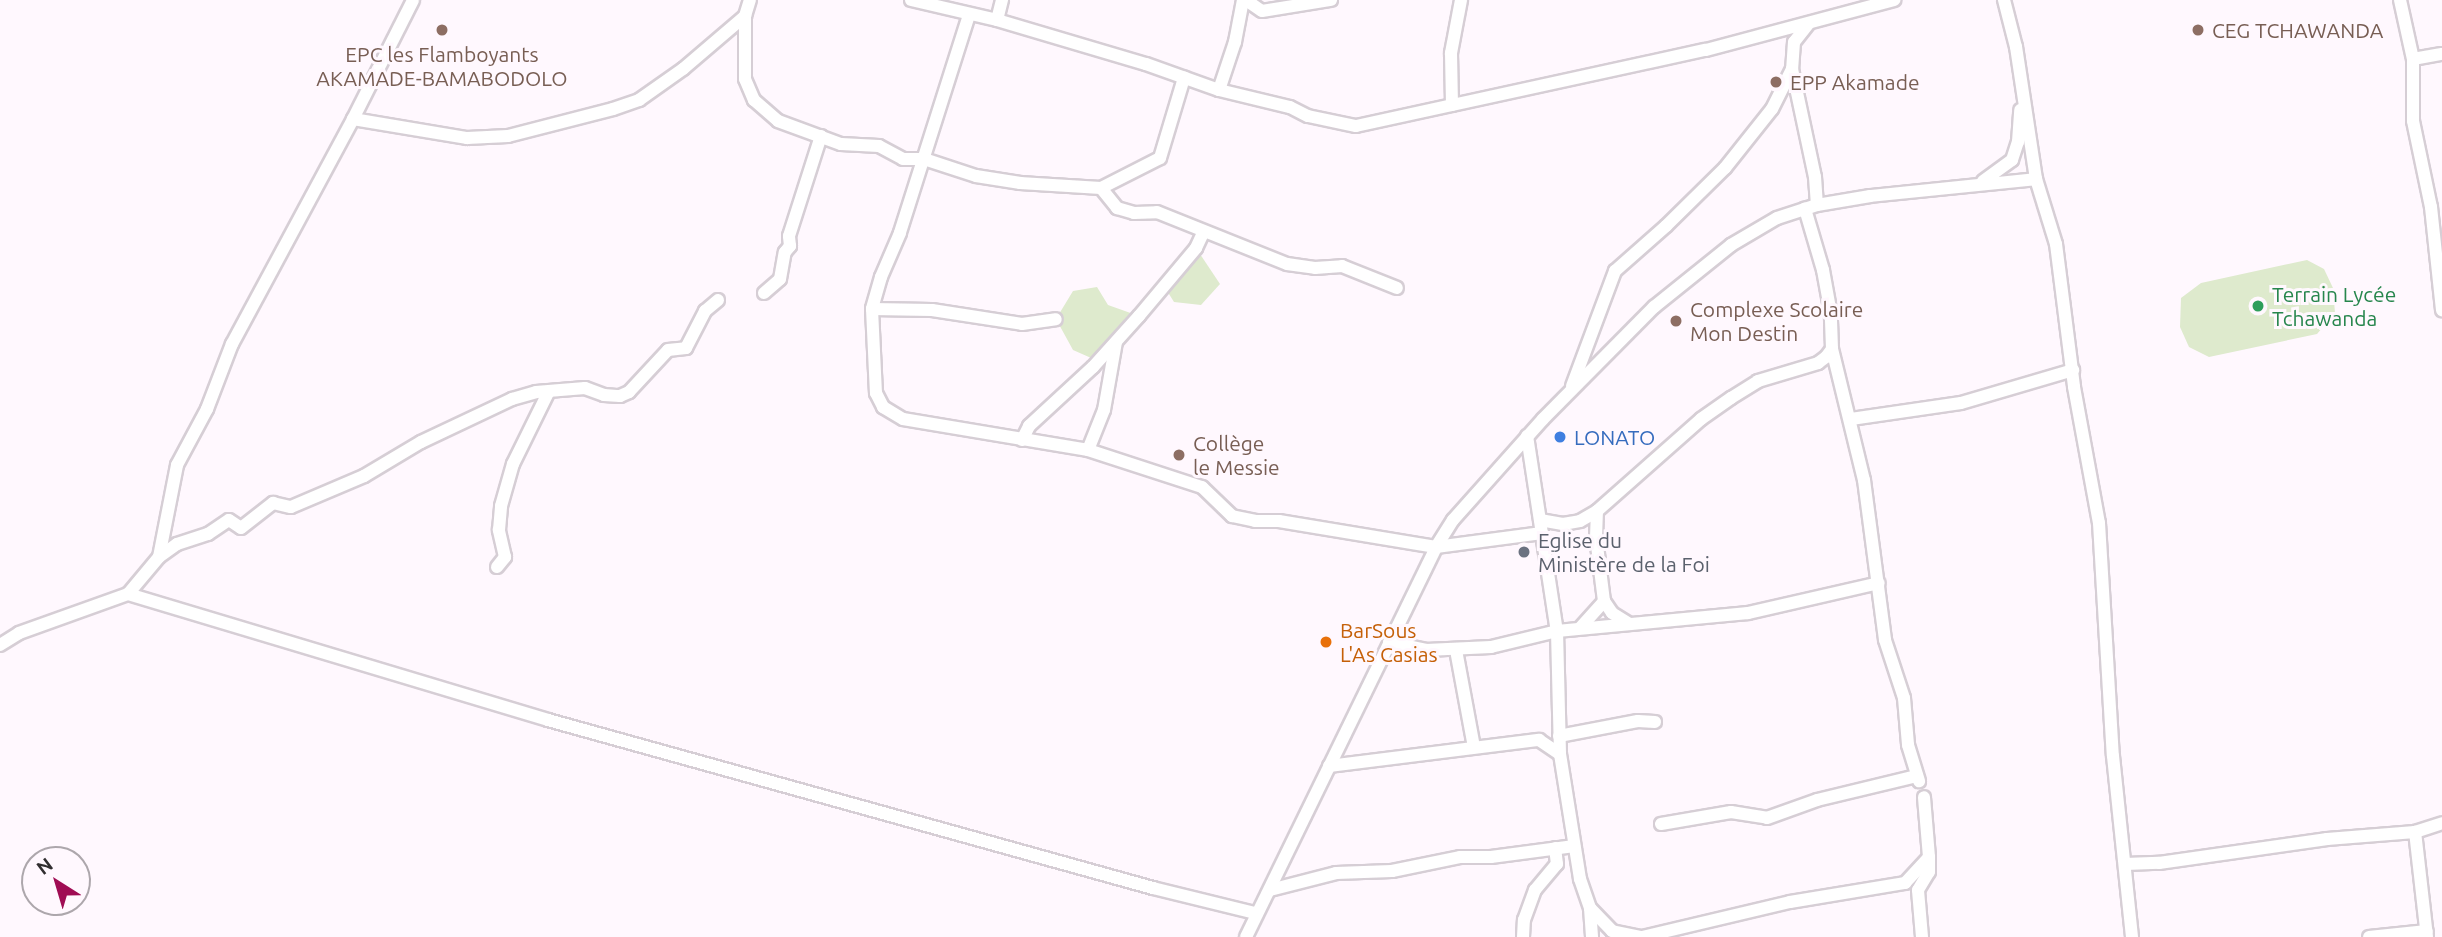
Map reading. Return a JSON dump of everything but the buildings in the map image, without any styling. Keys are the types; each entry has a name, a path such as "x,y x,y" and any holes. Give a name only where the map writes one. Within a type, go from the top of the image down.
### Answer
{"street":[{"path":"159,557 177,465 207,409 232,344 354,119 413,0"},
{"path":"750,0 745,16 745,79 754,100 778,121 841,144 878,146 903,159 924,159 976,176 1020,183 1101,188 1160,158 1184,78"},
{"path":"911,0 997,20 1219,90 1356,127 1706,50 1894,0"},
{"path":"997,20 1002,0"},
{"path":"1219,90 1235,43 1244,0 1262,10 1331,0"},
{"path":"1452,106 1451,53 1461,0"},
{"path":"2004,0 2016,47 2022,101 2036,179 2056,244 2073,370 2099,523 2113,756 2132,937"},
{"path":"2400,0 2413,59 2413,121 2436,212 2442,310"},
{"path":"969,15 924,159 872,309 876,393 883,407 903,419 1088,450 1202,487 1232,516 1436,547 1580,521 1597,511 1701,419 1731,398 1778,373 1818,363 1832,349"},
{"path":"354,119 467,138 527,132 639,100 683,69 745,16"},
{"path":"1661,824 1731,813 1767,818 1818,800 1918,779 1908,745 1904,698 1885,640 1864,480 1832,349 1831,314 1811,207 1815,177 1792,69 1794,42 1809,23"},
{"path":"2413,59 2442,54"},
{"path":"1571,390 1615,271 1725,168 1772,109 1792,69"},
{"path":"1970,186 1997,173 2012,160 2018,142 2022,101"},
{"path":"764,293 780,279 785,252 790,246 789,236 821,136"},
{"path":"1246,937 1255,913 1270,890 1436,547 1453,520 1527,436 1654,307 1731,245 1777,218 1811,207 2036,179"},
{"path":"1101,188 1117,208 1134,213 1157,212 1203,233 1287,264 1315,268 1342,266 1397,288"},
{"path":"1022,440 1029,426 1117,341 1196,248 1203,233"},
{"path":"0,645 19,633 128,594 159,557 177,544 208,534 229,520 241,528 273,503 291,507 364,476 421,442 512,399 536,392 585,388 604,395 620,396 629,392 668,350 686,348 705,311 718,300"},
{"path":"872,309 932,310 1022,324 1056,319"},
{"path":"1088,450 1104,410 1117,341"},
{"path":"1851,419 1961,403 2073,370"},
{"path":"497,567 505,557 499,530 501,506 513,464 548,393"},
{"path":"1527,436 1557,631 1560,754 1580,879 1590,908 1592,937"},
{"path":"1510,455 1533,471"},
{"path":"1597,511 1596,538 1604,601 1612,614 1628,624"},
{"path":"1389,642 1410,648 1491,648 1557,631 1748,613 1879,583"},
{"path":"128,594 548,720 1153,888 1255,913"},
{"path":"1580,628 1604,601"},
{"path":"1457,650 1474,747"},
{"path":"1329,766 1383,762 1474,747 1539,740 1559,731 1638,721 1655,722"},
{"path":"1539,740 1560,754"},
{"path":"1922,937 1918,890 1929,872 1924,797"},
{"path":"2125,864 2159,863 2327,839 2415,832 2442,823"},
{"path":"2369,937 2427,934 2415,832"},
{"path":"1270,890 1336,873 1392,871 1460,857 1491,857 1574,845"},
{"path":"1523,937 1524,920 1535,890 1557,864 1555,848"},
{"path":"1590,908 1612,931 1642,937 1790,902 1905,883 1929,857"}],"green space":[{"path":"1196,248 1220,284 1201,305 1174,302 1164,286"},
{"name":"Terrain Lycée Tchawanda","path":"2307,260 2324,269 2333,288 2335,313 2317,334 2209,357 2189,347 2180,327 2181,298 2201,283"},
{"path":"1097,287 1108,305 1139,316 1098,361 1073,350 1056,319 1073,291"}],"place":[{"name":"EPC les Flamboyants AKAMADE-BAMABODOLO","path":"442,30"},
{"name":"CEG TCHAWANDA","path":"2198,30"},
{"name":"EPP Akamade","path":"1776,82"},
{"name":"Terrain Lycée Tchawanda","path":"2258,306"},
{"name":"Complexe Scolaire Mon Destin","path":"1676,321"},
{"name":"LONATO","path":"1560,437"},
{"name":"Collège le Messie","path":"1179,455"},
{"name":"Eglise du Ministère de la Foi","path":"1524,552"},
{"name":"BarSous L'As Casias","path":"1326,642"}]}
